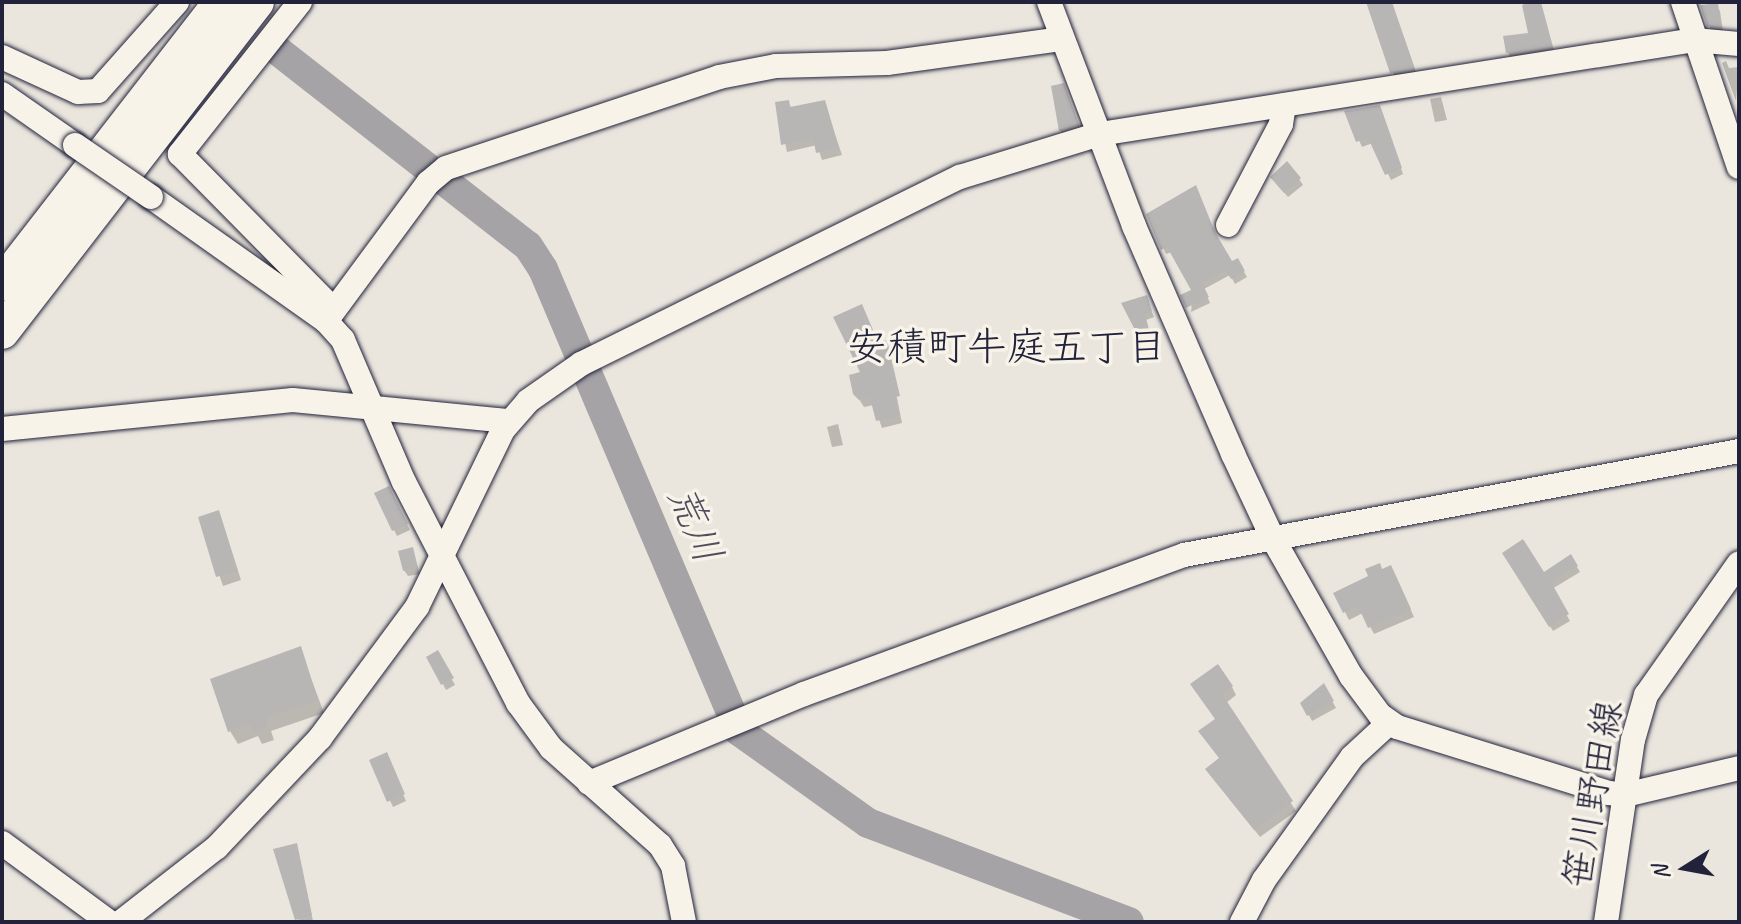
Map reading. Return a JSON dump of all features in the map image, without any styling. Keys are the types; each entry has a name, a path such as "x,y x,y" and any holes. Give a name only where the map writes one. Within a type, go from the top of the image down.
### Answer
{"highway":[{"path":"2,284 221,2"},
{"path":"2,332 257,2"}],"street":[{"path":"2,57 78,92 98,91 177,2"},
{"path":"300,2 180,154 329,315 353,354 372,406 443,559 529,721 589,783 668,856 684,922"},
{"path":"1049,2 1134,226 1272,537 1351,676 1389,723 1625,795 1739,768"},
{"path":"1683,2 1739,167"},
{"path":"329,315 428,183 446,168 719,77 776,66 887,63 1062,39"},
{"path":"121,922 217,847 320,738 417,607 443,559 459,515 509,421 528,401 581,364 960,177 1100,134 1694,40 1739,44"},
{"path":"2,94 329,315"},
{"path":"1228,225 1239,213 1281,124 1284,105"},
{"path":"2,429 293,400 509,421"},
{"path":"589,783 804,694 1184,555 1739,451"},
{"name":"笹川野田線","path":"1606,922 1625,795 1646,695 1739,563"},
{"path":"1242,922 1272,868 1352,757 1389,723"},
{"path":"2,843 109,922"}],"building":[{"path":"1366,2 1392,2 1415,69 1390,73"},
{"path":"1541,2 1553,47 1506,53 1503,36 1528,33 1522,5"},
{"path":"1718,3 1721,27 1707,26 1700,5"},
{"path":"1064,83 1079,125 1059,131 1051,86"},
{"path":"789,100 790,107 825,100 839,148 816,153 813,138 781,145 775,102"},
{"path":"1380,105 1402,168 1385,175 1368,138 1356,142 1344,111"},
{"path":"1287,161 1301,178 1284,193 1270,177"},
{"path":"1196,185 1215,232 1232,261 1238,258 1245,271 1231,279 1226,271 1202,283 1209,297 1186,308 1180,295 1191,290 1167,247 1161,250 1146,214"},
{"path":"1147,295 1152,311 1145,314 1148,326 1135,330 1121,303"},
{"path":"862,304 878,342 887,340 900,396 895,397 900,416 876,421 870,398 859,400 853,394 849,375 860,372 833,317"},
{"path":"389,486 408,524 392,531 374,493"},
{"path":"219,510 238,571 216,577 198,517"},
{"path":"1523,539 1544,572 1571,554 1578,566 1551,582 1569,614 1549,627 1502,553"},
{"path":"413,547 418,568 403,571 398,551"},
{"path":"1380,563 1382,569 1391,565 1411,609 1368,628 1358,606 1343,613 1333,593 1368,576 1365,569"},
{"path":"301,646 318,700 266,718 268,727 253,732 250,724 228,732 210,679"},
{"path":"438,650 454,678 441,685 426,657"},
{"path":"1218,664 1233,686 1222,694 1293,801 1254,830 1205,769 1219,758 1198,731 1215,719 1190,684"},
{"path":"1324,683 1334,701 1307,716 1300,703"},
{"path":"387,752 405,794 387,802 369,760"},
{"path":"297,843 312,915 295,920 273,849"}],"waterway":[{"name":"荒川","path":"273,47 528,246 543,269 739,731 868,823 1129,922"}],"district":[{"name":"安積町牛庭五丁目","path":"1007,347"}]}
